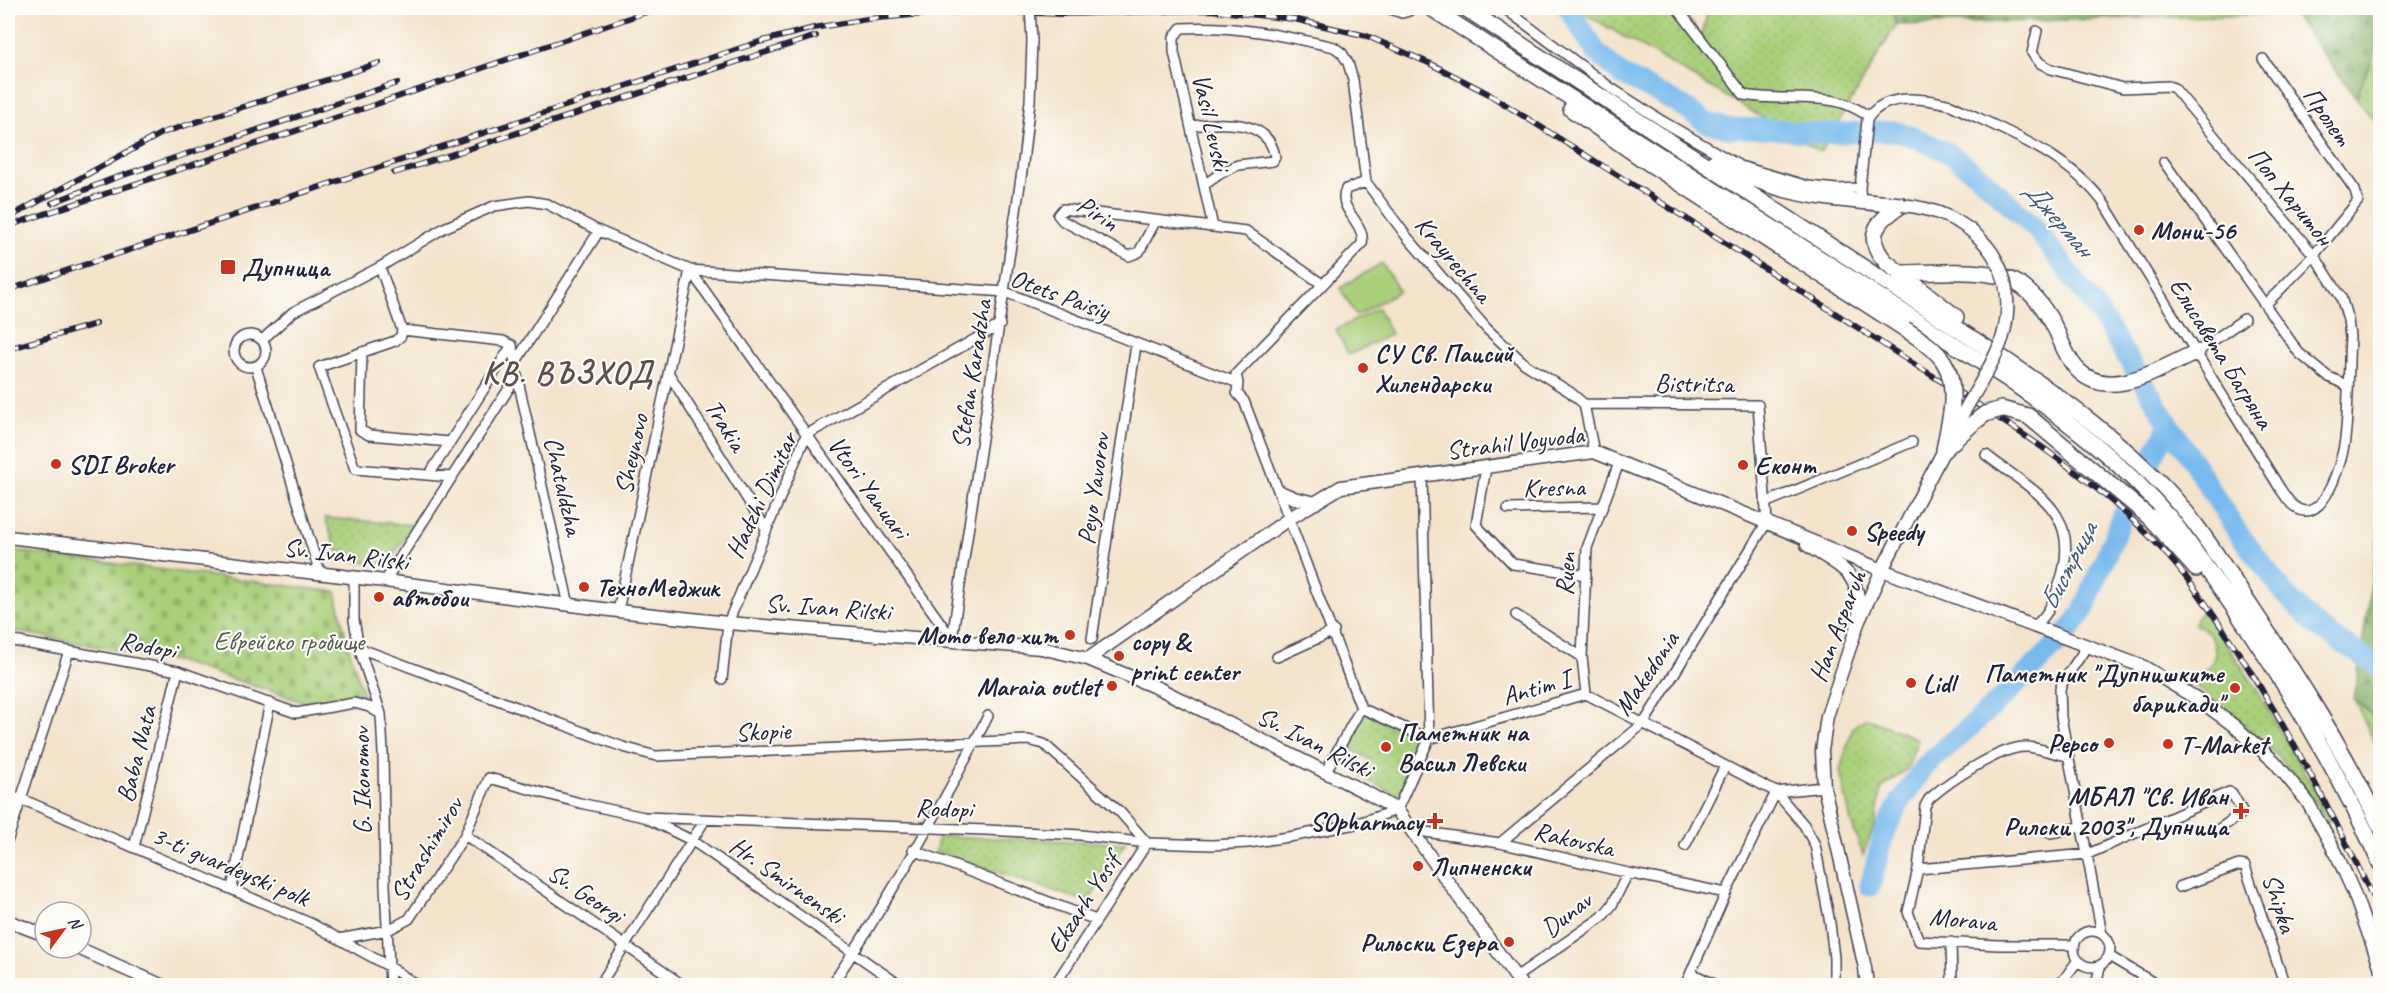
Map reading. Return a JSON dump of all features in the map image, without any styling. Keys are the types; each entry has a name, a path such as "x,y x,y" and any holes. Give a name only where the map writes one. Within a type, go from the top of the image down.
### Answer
{"main road":[{"path":"1431,8 2008,380 2063,419 2132,478 2155,501 2183,536 2276,673 2337,773 2380,863"},
{"path":"1465,8 2049,389"},
{"path":"1458,25 1605,134 1934,348 1942,358 1951,379 1961,418 1944,450"},
{"path":"1674,144 1771,185 1803,193 1860,195 1902,205"},
{"path":"1860,195 1873,218 1877,250 1886,262 2049,389 2165,489 2202,535 2315,705 2351,768 2380,826"},
{"path":"1876,228 1885,215 1902,205"},
{"path":"1900,273 1979,273 2009,279 2025,289 2042,306 2078,370 2099,384 2114,385 2129,381 2197,352"},
{"path":"1961,418 2001,409 2028,416 2148,516 2196,569 2276,673"},
{"path":"1944,450 1961,418"}],"street":[{"name":"Stefan Karadzha","path":"952,639 1023,171 1030,101 1032,40 1030,8"},
{"path":"1388,8 1402,13 1409,11"},
{"path":"1504,8 1620,93 1662,121 1740,166 1808,186 1837,189 1860,195 1868,118 1841,102 1816,99 1767,99 1744,95 1677,8"},
{"name":"Vasil Levski","path":"1213,227 1174,51 1174,37 1181,28 1250,29 1334,47 1342,53"},
{"name":"Поп Харитон","path":"2037,32 2031,53 2040,63 2051,69 2123,88 2168,86 2174,88 2314,255 2341,297 2346,310 2350,337 2345,440 2341,461 2326,494 2319,505 2312,509"},
{"name":"Krayrechna","path":"1342,53 1353,80 1366,182 1407,237 1487,329 1525,364 1570,392 1584,404"},
{"name":"Пролет","path":"2263,59 2358,195 2355,206 2314,255 2265,304"},
{"name":"Елисавета Багряна","path":"1868,118 1873,110 1888,103 1911,99 1936,101 1951,105 2020,139 2073,169 2090,184 2103,202 2287,498 2293,506 2303,511 2312,509"},
{"path":"1192,126 1228,122 1244,125 1265,137 1274,152 1275,157 1272,161 1238,165 1204,185"},
{"path":"2164,162 2307,360 2327,376 2349,386"},
{"path":"1366,182 1346,189 1343,195 1345,204 1361,228 1364,236 1362,244 1236,374 1237,393 1244,401 1362,708 1430,739"},
{"name":"Otets Paisiy","path":"380,267 444,228 494,206 529,201 547,204 599,231 690,270 1005,292 1238,383"},
{"path":"1902,205 1943,213 1972,230 1993,256 2005,285 2007,309 2003,338 1961,418"},
{"name":"Pirin","path":"1155,222 1140,252 1129,256 1063,221 1058,215 1063,209 1155,222 1246,231 1322,284"},
{"path":"515,363 599,231"},
{"path":"262,340 293,312 380,267 402,330 400,336 395,341 319,367 355,469 451,477"},
{"name":"Sheynovo","path":"618,611 690,270"},
{"name":"Vtori Yanuari","path":"690,270 952,639"},
{"path":"2197,352 2244,319"},
{"name":"Hadzhi Dimitar","path":"722,679 728,623 806,435 1000,325"},
{"path":"402,330 503,341 512,345 429,475"},
{"path":"252,336 262,340 266,355 260,364 250,368 237,361 235,345 242,337 252,336"},
{"name":"Chataldzha","path":"512,345 569,605"},
{"name":"Peyo Yavorov","path":"1092,639 1136,345"},
{"path":"362,352 360,430 369,435 450,442"},
{"path":"256,367 320,573"},
{"name":"Trakia","path":"669,374 766,529"},
{"path":"385,581 517,376"},
{"path":"1584,404 1594,452"},
{"name":"Bistritsa","path":"1584,404 1758,405 1767,522"},
{"path":"1765,503 1912,442"},
{"name":"Han Asparuh","path":"1869,986 1824,787 1822,751 1827,716 1858,623 1882,570 1944,450"},
{"name":"Strahil Voyvoda","path":"1088,659 1290,518 1341,487 1594,452 1882,570 2073,639 2150,670 2199,700 2254,743 2289,777 2318,819 2354,893 2380,966"},
{"path":"1986,455 2044,500 2066,530 2066,564 2056,594 2040,627"},
{"name":"Ruen","path":"1586,694 1582,657 1587,548 1619,463"},
{"path":"1486,468 1476,525 1486,537 1513,564 1586,575"},
{"path":"1397,810 1430,739 1422,476"},
{"path":"1280,492 1294,498 1316,502"},
{"name":"Kresna","path":"1508,509 1601,507"},
{"name":"Makedonia","path":"1500,843 1644,723 1767,522"},
{"path":"1789,532 1844,570 1854,582 1860,596 1858,623"},
{"name":"Sv. Ivan Rilski","path":"8,537 728,623 952,639 1041,648 1088,659 1160,689 1370,794 1397,810 1519,981"},
{"name":"G. Ikonomov","path":"354,579 354,620 359,648 381,714 390,986"},
{"path":"1516,615 1582,657"},
{"path":"1277,657 1334,631"},
{"name":"Rodopi","path":"8,640 178,671 296,712 354,703 369,707 381,714"},
{"path":"2088,645 2070,669 2060,689 2061,717 2102,934"},
{"name":"Skopie","path":"359,648 622,747 656,756 1028,740 1044,744 1120,812 1147,843"},
{"path":"8,839 69,651"},
{"name":"Baba Nata","path":"134,846 178,671"},
{"name":"Antim I","path":"1430,739 1586,694 1776,792"},
{"path":"232,888 270,704"},
{"path":"1325,773 1362,708"},
{"path":"831,986 854,952 926,829 988,716"},
{"path":"2068,756 2025,746 2008,749 1989,758 1936,793 1925,806 1918,869 2088,854 2229,792 2242,811 2238,817 2219,829"},
{"path":"1685,846 1725,766"},
{"name":"Rodopi","path":"489,778 580,803 644,817 1081,835 1147,843 1212,845 1248,843 1355,824 1397,810"},
{"name":"Strashimirov","path":"388,930 409,920 465,835 489,778"},
{"path":"1776,792 1824,787"},
{"path":"1685,986 1726,893 1776,792"},
{"path":"1776,792 1804,825 1815,844 1830,923 1834,986"},
{"name":"3-ti gvardeyski polk","path":"20,798 312,924 390,967 418,986"},
{"name":"Hr. Smirnenski","path":"644,817 693,841 901,986"},
{"path":"599,986 705,820"},
{"path":"2050,833 2081,827"},
{"name":"Rakovska","path":"1412,830 1500,843 1726,893"},
{"name":"Sv. Georgi","path":"465,835 684,986"},
{"name":"Ekzarh Yosif","path":"1054,986 1147,843"},
{"path":"913,850 1096,920"},
{"name":"Shipka","path":"2180,887 2239,865 2245,866 2285,986"},
{"name":"Morava","path":"1918,869 1908,912 1915,936 1919,941 1999,945 2074,945"},
{"name":"Dunav","path":"1519,981 1602,917 1612,905 1628,873"},
{"path":"8,921 33,930"},
{"path":"339,939 388,930"},
{"path":"2096,986 2100,966 2109,956 2110,943 2097,931 2086,932 2077,939 2074,945 2078,960 2088,967 2100,966"},
{"path":"1951,942 1954,986"},
{"path":"93,955 160,985"},
{"path":"2109,956 2158,986"},
{"path":"2059,986 2078,960"},
{"path":"1691,973 1718,986"}],"green space":[{"path":"1575,8 1681,8 1701,36 1709,8 1892,8 1896,25 1821,152"},
{"path":"1892,8 1980,8 1979,21 1990,8 2136,8 2140,18 1896,25"},
{"path":"2136,8 2288,8 2291,14 2140,18"},
{"path":"2288,8 2380,8 2380,38 2356,97"},
{"path":"2380,38 2380,129 2356,97"},
{"path":"1382,263 1399,291 1356,316 1340,288"},
{"path":"1378,308 1391,334 1349,355 1336,330"},
{"path":"325,518 413,525 387,566 340,559"},
{"path":"2380,523 2380,721 2354,699"},
{"name":"Еврейско гробище","path":"8,550 336,592 347,643 364,697 304,702 180,662 8,630"},
{"path":"2204,610 2255,687 2332,820 2327,822 2297,779 2261,740 2180,674 2192,676 2202,673 2214,659 2215,649 2212,640 2206,631 2195,624 2196,618"},
{"path":"2354,699 2380,721 2380,754"},
{"path":"1363,710 1424,740 1400,796 1361,777 1369,759 1345,746"},
{"path":"1866,718 1918,739 1907,769 1881,789 1876,822 1863,855 1851,822 1840,770 1853,727"},
{"path":"938,836 1125,843 1088,902 936,852"}],"waterway":[{"name":"Джерман","path":"1568,8 1596,52 1622,75 1679,104 1707,123 1728,128 1775,129 1817,134 1894,131 1949,153 1983,179 2037,230 2098,311 2236,530 2284,593 2315,625 2380,668"},
{"name":"Бистрица","path":"1870,886 1884,833 1900,802 1924,767 1998,702 2060,641 2083,611 2122,517 2169,425"}],"railway":[{"path":"8,226 658,8"},
{"path":"8,290 759,42 814,28 867,19 978,11 1062,14 1210,10 1294,19 1367,36 1431,64 1487,93 2004,421 2100,491 2130,517 2170,558 2221,626 2297,749 2380,912"},
{"path":"394,173 816,36"},
{"path":"8,218 162,133 379,63"},
{"path":"52,203 112,179 397,83"},
{"path":"8,349 96,324"}],"place":[{"name":"Мони-56","path":"2139,230"},
{"name":"Дупница","path":"228,267"},
{"name":"СУ Св. Паисий Хилендарски","path":"1363,368"},
{"name":"SDI Broker","path":"56,464"},
{"name":"Еконт","path":"1743,465"},
{"name":"Speedy","path":"1852,531"},
{"name":"ТехноМеджик","path":"584,587"},
{"name":"автобои","path":"379,597"},
{"name":"Мото вело хит","path":"1070,635"},
{"name":"copy & print center","path":"1119,656"},
{"name":"Lidl","path":"1911,683"},
{"name":"Maraia outlet","path":"1112,686"},
{"name":"Паметник \"Дупнишките барикади\"","path":"2235,688"},
{"name":"Pepco","path":"2109,743"},
{"name":"T-Market","path":"2168,744"},
{"name":"Паметник на Васил Левски","path":"1386,747"},
{"name":"МБАЛ \"Св. Иван Рилски 2003\", Дупница","path":"2241,811"},
{"name":"SOpharmacy","path":"1435,821"},
{"name":"Липненски","path":"1418,866"},
{"name":"Рильски Езера","path":"1509,942"}],"district":[{"name":"КВ. ВЪЗХОД","path":"568,372"}]}
